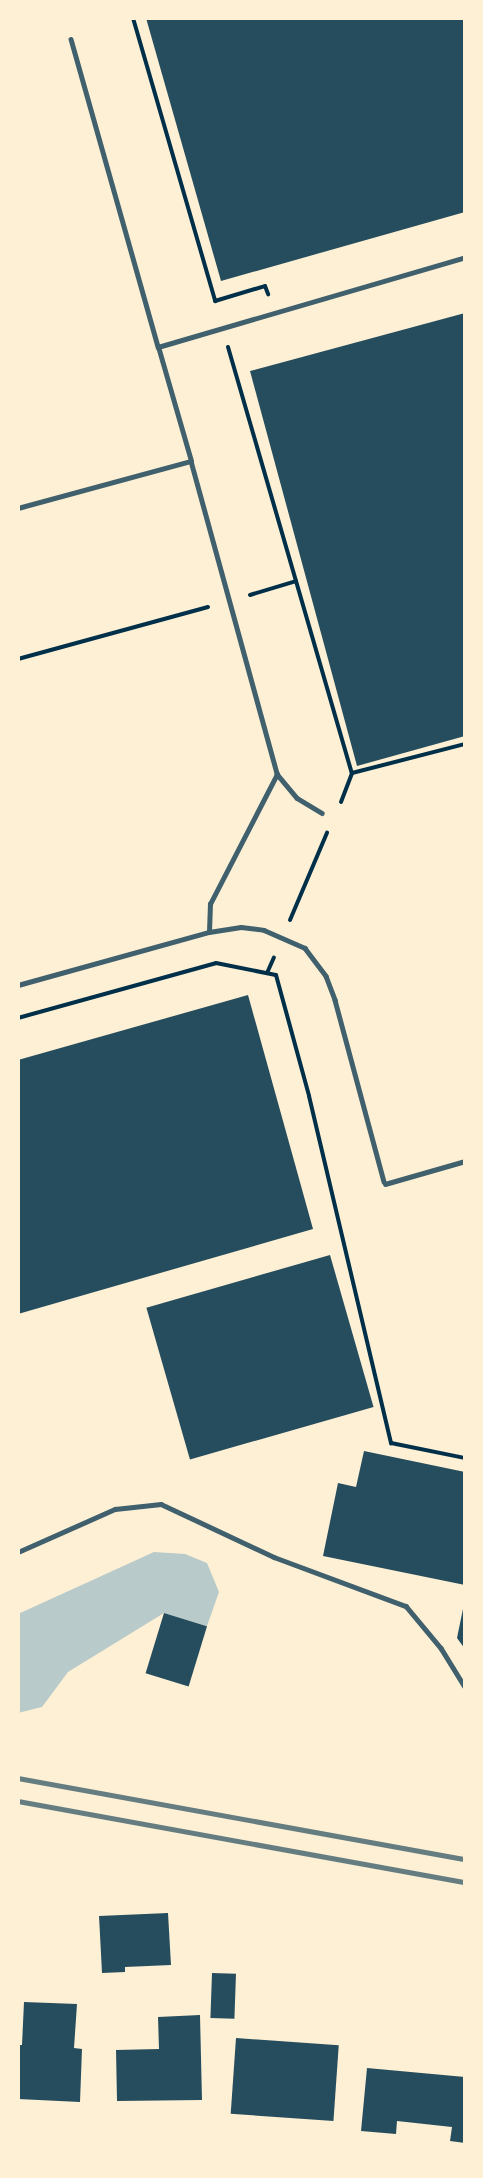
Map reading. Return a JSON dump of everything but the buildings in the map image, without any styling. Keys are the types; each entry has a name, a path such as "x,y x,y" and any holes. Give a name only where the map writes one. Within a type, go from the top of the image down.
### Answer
{"lane":[{"path":"71,39 277,774 297,798 322,813"},
{"path":"158,347 465,257"},
{"path":"18,508 191,461"},
{"path":"209,932 210,904 277,774"},
{"path":"18,986 209,932 241,927 283,936 305,948 326,976 385,1182 465,1161"},
{"path":"18,1552 115,1509 161,1504 274,1557 406,1606 441,1648 465,1687"}],"path":[{"path":"134,18 215,301 265,285 274,314"},
{"path":"238,345 228,347 352,773 339,806"},
{"path":"18,659 296,581"},
{"path":"352,773 465,744"},
{"path":"267,973 330,828"},
{"path":"18,1018 216,963 276,975 309,1096 392,1443 465,1458"}],"shaded area":[{"path":"154,1552 185,1554 207,1563 219,1592 207,1626 164,1613 68,1672 42,1707 18,1713 18,1614"}],"railway":[{"path":"18,1778 465,1859"},
{"path":"18,1801 465,1882"}]}
